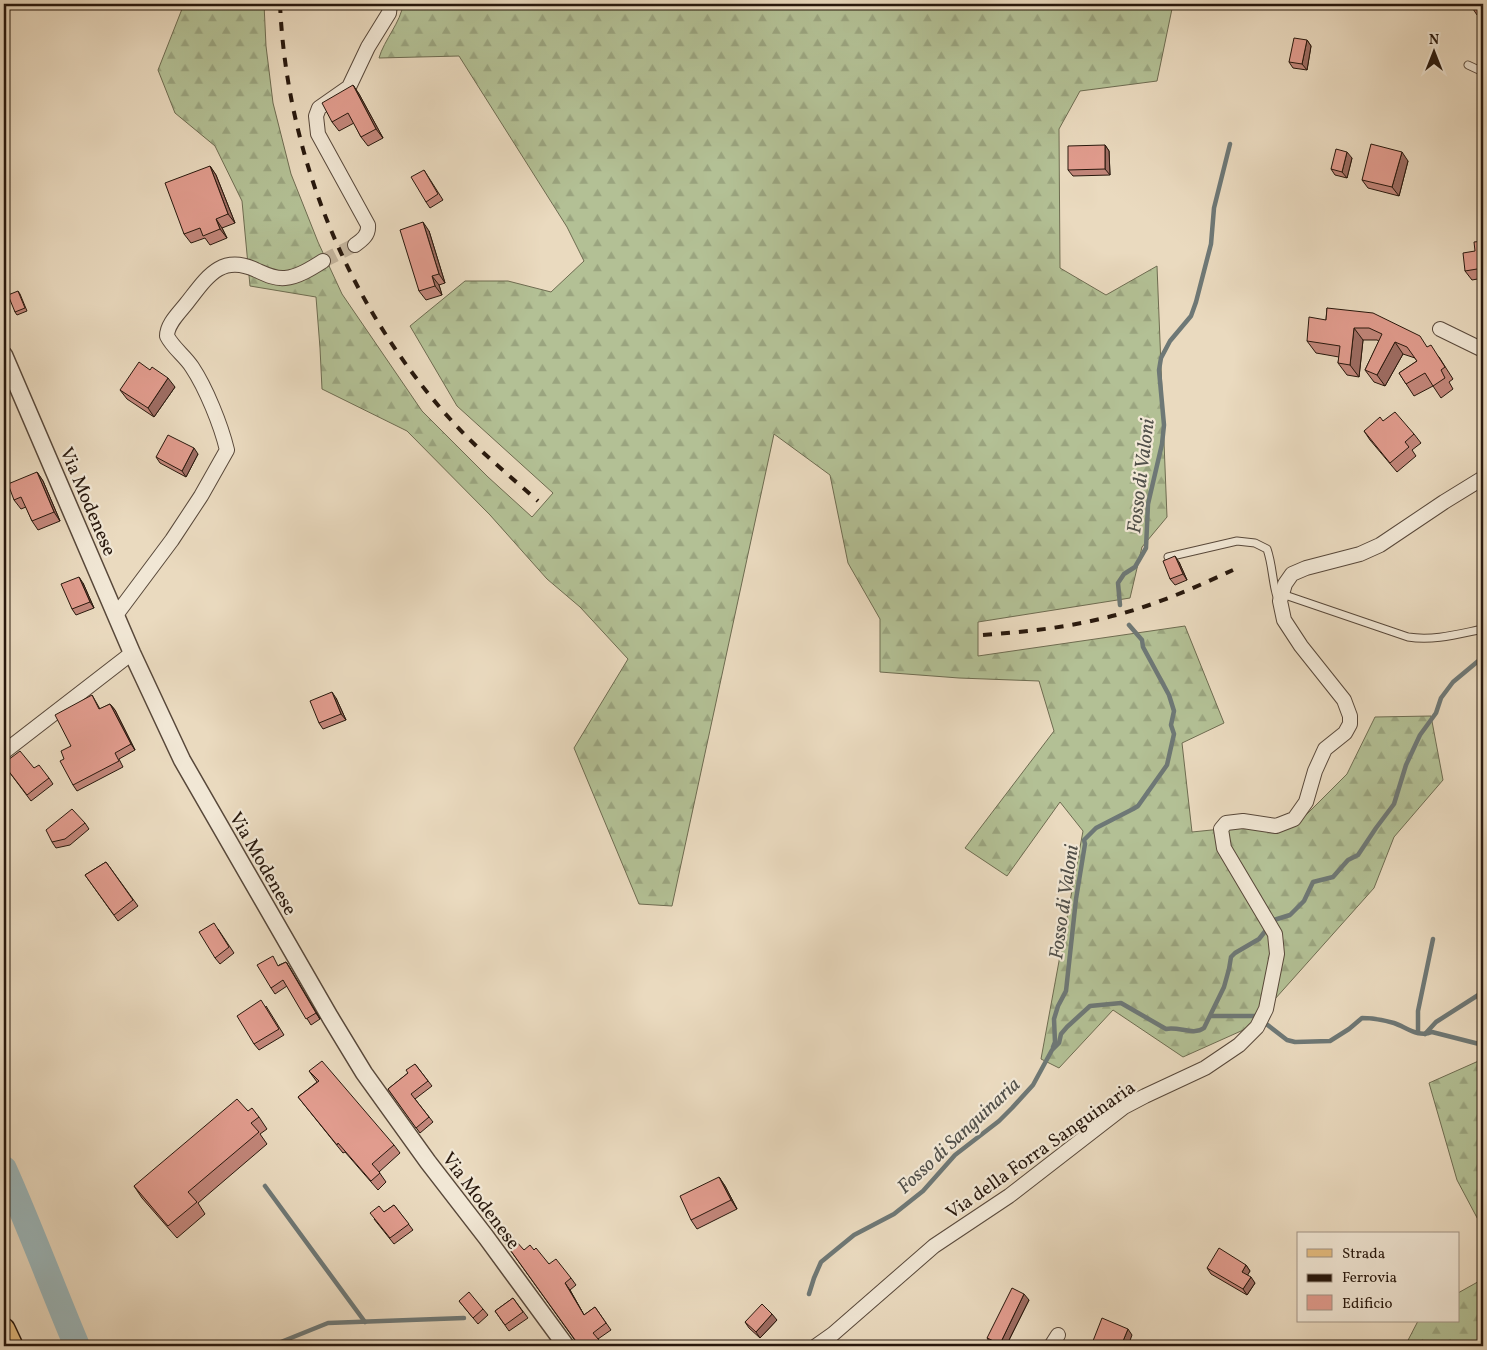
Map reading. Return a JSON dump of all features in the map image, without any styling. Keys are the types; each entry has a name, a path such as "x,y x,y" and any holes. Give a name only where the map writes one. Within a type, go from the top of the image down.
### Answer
{"main road":[{"path":"4,1329 12,1346"}],"street":[{"path":"354,245 367,233 368,225 318,134 316,116 319,108 349,87 368,47 389,13 390,4"},
{"path":"116,615 172,540 201,496 227,450 224,438 192,366 167,336 169,326 205,280 218,268 225,265 240,263 270,276 285,278 294,277 323,261"},
{"path":"1440,329 1483,350"},
{"name":"Via Modenese","path":"4,355 132,653 182,760 347,1046 396,1118 566,1346"},
{"path":"1281,597 1285,584 1292,574 1306,568 1360,554 1380,545 1483,478"},
{"name":"Via della Forra Sanguinaria","path":"816,1346 833,1334 934,1246 1009,1196 1124,1107 1205,1068 1238,1045 1257,1027 1266,1009 1277,954 1275,934 1224,848 1221,829 1226,823 1243,821 1276,826 1294,819 1306,802 1324,749 1345,733 1350,724 1350,716 1344,700 1301,646 1284,620 1281,597"},
{"path":"4,752 132,653"}],"lane":[{"path":"1468,65 1483,72"},
{"path":"1168,557 1237,541 1255,543 1266,549 1279,601 1281,597 1408,637 1421,639 1433,639 1483,629"}],"green space":[{"path":"186,4 264,4 266,46 273,103 291,174 318,242 342,294 422,411 488,477 532,517 553,493 457,406 410,326 465,281 508,281 551,292 584,261 567,227 459,56 379,58 399,18 403,4 1173,4 1157,81 1080,91 1059,129 1060,268 1106,295 1157,266 1167,517 1142,547 1130,598 978,622 978,656 1185,626 1224,723 1182,743 1192,832 1300,821 1347,774 1375,717 1431,716 1443,780 1394,837 1374,888 1250,1027 1183,1057 1113,1010 1059,1068 1041,1059 1083,831 1060,802 1007,876 965,848 1054,731 1039,681 959,678 880,672 880,619 848,563 830,475 774,434 672,906 639,904 574,748 628,659 580,607 547,579 490,515 407,431 322,389 316,297 250,286 242,201 215,146 175,113 158,70 182,9"},
{"path":"1483,1059 1483,1229 1457,1180 1429,1083"},
{"path":"1483,1279 1483,1346 1405,1346 1417,1322 1460,1322 1460,1292"}],"building":[{"path":"1471,4 1483,4 1483,11 1471,6"},
{"path":"1294,38 1307,40 1302,64 1289,62"},
{"path":"353,85 376,129 361,137 348,113 332,122 322,103"},
{"path":"1371,144 1402,152 1392,187 1362,180"},
{"path":"1105,145 1105,169 1068,170 1068,146"},
{"path":"1336,149 1347,152 1342,172 1331,169"},
{"path":"210,166 228,214 216,219 220,229 203,236 200,228 184,234 165,183"},
{"path":"424,170 438,194 426,202 411,177"},
{"path":"423,222 439,274 432,276 435,286 419,291 400,230"},
{"path":"1483,241 1483,268 1465,271 1463,253 1475,251 1474,242"},
{"path":"18,291 25,308 15,312 8,295"},
{"path":"1327,308 1373,313 1420,336 1427,347 1431,345 1445,367 1441,370 1445,378 1433,386 1425,373 1406,384 1399,373 1417,361 1407,347 1395,342 1377,375 1365,370 1382,334 1369,328 1354,328 1350,365 1338,363 1340,346 1307,341 1309,317 1326,320"},
{"path":"139,362 150,370 152,367 168,378 148,408 120,390"},
{"path":"1395,412 1414,434 1405,442 1409,447 1390,463 1364,431 1380,417 1383,421"},
{"path":"168,435 194,448 182,471 156,457"},
{"path":"37,472 54,512 32,521 21,497 14,500 8,484"},
{"path":"1175,556 1183,574 1170,579 1163,561"},
{"path":"79,577 90,602 72,609 61,584"},
{"path":"332,692 341,714 319,723 310,701"},
{"path":"92,695 99,709 110,704 131,744 115,753 119,761 73,785 60,761 64,759 61,751 71,746 55,715"},
{"path":"20,751 34,768 39,765 49,778 27,795 4,765 4,763"},
{"path":"72,809 85,823 65,839 52,842 46,830"},
{"path":"106,862 133,900 114,915 85,875"},
{"path":"214,923 229,947 215,958 199,932"},
{"path":"273,956 278,966 286,962 316,1013 306,1019 283,980 271,988 257,965"},
{"path":"261,1000 279,1029 254,1044 237,1016"},
{"path":"322,1061 394,1145 372,1164 380,1173 371,1181 338,1143 337,1145 298,1097 319,1081 309,1071"},
{"path":"415,1064 428,1081 411,1094 429,1117 416,1128 388,1089 408,1073 406,1070"},
{"path":"237,1099 248,1111 252,1108 259,1117 251,1123 259,1132 188,1192 197,1202 168,1226 134,1186"},
{"path":"719,1177 731,1200 691,1220 680,1196"},
{"path":"394,1205 409,1224 390,1238 370,1213 379,1206 384,1212"},
{"path":"499,1222 524,1250 530,1245 534,1250 536,1248 549,1264 556,1259 571,1278 565,1283 584,1315 595,1307 606,1323 593,1333 604,1346 580,1346 578,1344 493,1226"},
{"path":"1219,1248 1246,1265 1242,1272 1251,1277 1243,1289 1207,1268"},
{"path":"1012,1288 1024,1294 1000,1344 987,1338"},
{"path":"469,1292 483,1309 473,1318 459,1301"},
{"path":"513,1298 523,1312 505,1325 495,1311"},
{"path":"762,1304 772,1314 756,1332 745,1322"},
{"path":"1102,1318 1128,1329 1121,1346 1091,1346"},
{"path":"666,1342 669,1346 661,1346"}],"waterway":[{"name":"Fosso di Valoni","path":"1120,605 1118,583 1124,574 1135,567 1146,548 1148,504 1162,444 1164,425 1159,370 1161,358 1170,341 1191,316 1196,302 1211,244 1214,208 1230,144"},
{"name":"Fosso di Valoni","path":"1053,1047 1055,1042 1054,1019 1066,991 1084,840 1096,828 1138,806 1167,765 1174,734 1171,725 1174,711 1169,695 1143,647 1142,640 1129,625"},
{"name":"Fosso di Sanguinaria","path":"809,1294 821,1262 854,1235 894,1214 923,1191 955,1155 999,1121 1012,1108 1033,1085 1052,1050 1059,1043 1061,1034 1090,1006 1121,1003 1166,1029 1195,1031 1204,1028 1224,987 1231,957 1259,939 1274,920 1290,915 1304,901 1313,882 1333,877 1348,860 1358,855 1394,804 1406,765 1420,735 1436,713 1441,698 1453,682 1483,657"},
{"path":"1418,1033 1418,1011 1433,939"},
{"path":"1425,1034 1436,1022 1483,992"},
{"path":"1211,1016 1256,1016 1287,1040 1295,1042 1330,1041 1362,1018 1390,1022 1417,1033 1427,1034 1432,1032 1483,1045"},
{"path":"4,1169 77,1346"},
{"path":"265,1186 365,1322"},
{"path":"271,1346 328,1323 464,1318"}],"tunnel":[{"path":"323,261 355,245"}],"railway":[{"path":"280,4 285,63 296,122 312,180 333,236 360,290 390,342 425,390 465,435 538,501"},
{"path":"983,635 1059,627 1121,614 1170,597 1233,570"}]}
